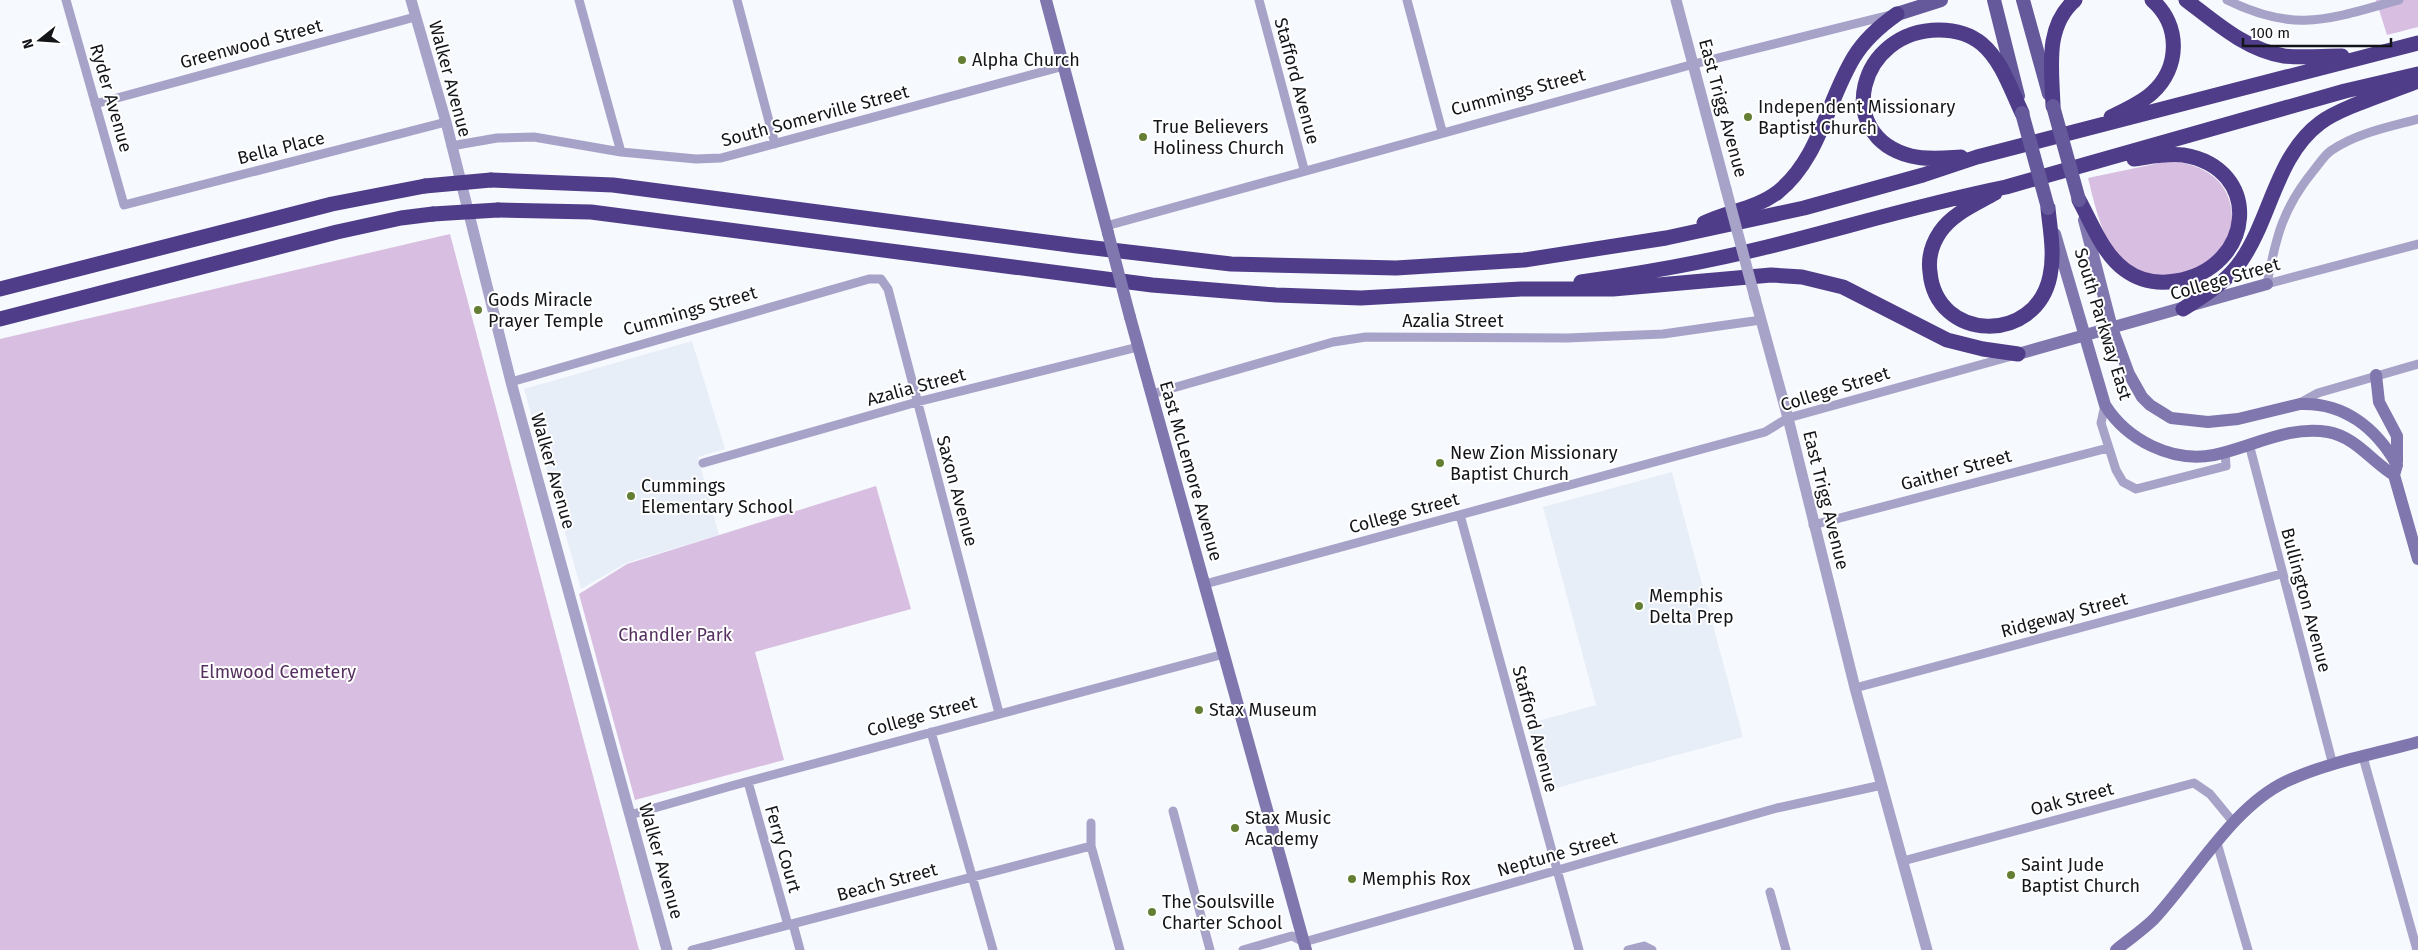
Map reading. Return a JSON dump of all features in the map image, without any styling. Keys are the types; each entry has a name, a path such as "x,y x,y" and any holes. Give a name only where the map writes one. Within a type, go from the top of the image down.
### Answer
{"highway":[{"path":"2053,106 2052,44 2060,18 2075,0"},
{"path":"2086,130 2148,96 2162,82 2168,72 2174,47 2172,30 2166,16 2152,0"},
{"path":"2186,0 2222,28 2265,51 2297,57 2369,55"},
{"path":"1679,235 1715,218 1765,201 1785,186 1801,167 1815,144 1855,55 1878,28 1897,14"},
{"path":"1977,157 1934,158 1911,156 1895,150 1882,140 1871,125 1864,99 1865,81 1878,55 1895,42 1921,32 1943,30 1964,34 1983,44 1995,59 2022,113"},
{"path":"0,289 323,206 425,186 491,180 613,185 1077,246 1231,264 1404,268 1488,263 1565,255 1679,235 1820,203 1923,175 1977,157 2418,43"},
{"path":"1530,289 1653,271 1711,260 1958,196 2006,187 2336,93 2418,74"},
{"path":"2182,309 2216,286 2240,264 2249,250 2271,198 2298,146 2320,123 2334,115 2418,81"},
{"path":"2079,200 2111,257 2131,274 2148,281 2166,283 2196,276 2217,264 2234,243 2239,225 2238,202 2226,179 2208,164 2191,157 2174,155 2095,163"},
{"path":"2006,187 1953,218 1940,231 1932,249 1929,265 1934,291 1946,307 1959,318 1976,325 2002,326 2021,318 2036,306 2048,286 2052,266 2048,208"},
{"path":"0,319 336,232 401,218 498,210 547,210 622,216 1192,290 1361,298 1530,289 1613,289 1771,274 1802,277 1842,287 1947,340 1983,349 2018,354"}],"main road":[{"name":"East McLemore Avenue","path":"1046,0 1138,347 1305,946"},
{"name":"Cummings Street","path":"1897,14 1941,0"},
{"name":"South Parkway East","path":"1994,0 2048,208 2105,405 2130,432 2144,442 2159,449 2195,455 2213,455 2306,430 2330,432 2362,448 2380,467 2396,470"},
{"name":"South Parkway East","path":"2023,0 2079,200 2112,328 2129,374 2141,396 2150,406 2171,418 2224,422 2300,404 2331,406 2353,416 2372,430 2385,444 2396,470 2418,559"},
{"name":"College Street","path":"2018,354 2267,284"},
{"name":"South Parkway East","path":"2376,376 2379,402 2397,436 2396,470"},
{"path":"2116,950 2152,920 2250,806 2287,781 2333,765 2418,742"}],"street":[{"name":"Ryder Avenue","path":"66,0 124,204"},
{"name":"Walker Avenue","path":"410,0 446,122 511,382 667,950"},
{"path":"579,0 621,152"},
{"path":"737,0 775,144"},
{"name":"Stafford Avenue","path":"1259,0 1304,170"},
{"path":"1407,0 1442,131"},
{"name":"East Trigg Avenue","path":"1676,0 1788,418 1813,525 1855,688 1927,950"},
{"path":"2226,0 2268,18 2300,21 2330,19 2399,0"},
{"name":"Cummings Street","path":"1107,229 1442,131 1694,64 1897,14"},
{"name":"Greenwood Street","path":"95,104 415,17"},
{"name":"South Somerville Street","path":"451,146 497,138 534,137 621,152 696,159 721,158 1064,66"},
{"path":"2267,284 2275,244 2286,209 2298,190 2330,151 2349,140 2418,119"},
{"name":"Bella Place","path":"124,204 446,122"},
{"name":"College Street","path":"2267,284 2418,244"},
{"name":"Cummings Street","path":"511,382 869,279 881,279"},
{"name":"Saxon Avenue","path":"881,279 888,289 916,402 999,713"},
{"name":"Azalia Street","path":"1152,394 1333,342 1366,337 1567,338 1663,334 1761,320"},
{"name":"Azalia Street","path":"703,463 916,402 1138,347"},
{"name":"College Street","path":"1205,584 1765,432 1788,418 2018,354"},
{"path":"2300,404 2318,393 2418,364"},
{"path":"2105,405 2101,423 2116,470 2123,482 2136,489 2226,466 2225,451"},
{"name":"Bullington Avenue","path":"2249,444 2281,574 2333,765"},
{"name":"Gaither Street","path":"1813,525 2108,448"},
{"name":"Stafford Avenue","path":"1460,516 1579,950"},
{"name":"Ridgeway Street","path":"1855,688 2281,574"},
{"name":"College Street","path":"630,816 999,713 1224,654"},
{"path":"932,732 993,950"},
{"path":"2363,757 2417,950"},
{"name":"Ferry Court","path":"748,782 800,950"},
{"name":"Oak Street","path":"1903,861 2194,783 2210,794 2234,823"},
{"name":"Neptune Street","path":"1243,950 1292,936 1305,946 1556,871 1777,808 1882,785"},
{"path":"1173,811 1210,950"},
{"path":"1091,823 1091,846 1120,950"},
{"path":"2217,843 2248,950"},
{"name":"Beach Street","path":"692,950 1091,846"},
{"path":"1770,892 1786,950"},
{"path":"1628,950 1644,946 1652,950"}],"shaded area":[{"name":"Cummings Elementary School","path":"692,341 725,449 698,457 719,535 626,563 581,589 524,389"},
{"name":"Memphis Delta Prep","path":"1672,472 1743,737 1545,791 1527,724 1596,705 1543,507"}],"green space":[{"path":"2376,0 2418,0 2418,27 2387,35"},
{"path":"2169,161 2204,170 2221,184 2227,193 2230,204 2231,228 2229,240 2225,246 2205,265 2179,274 2151,275 2138,271 2126,264 2111,247 2101,224 2088,178"},
{"name":"Elmwood Cemetery","path":"450,234 639,950 0,950 0,339"},
{"name":"Chandler Park","path":"876,486 911,609 755,652 784,760 635,800 579,594 627,564"}],"place":[{"name":"Alpha Church","path":"962,60"},
{"name":"Independent Missionary Baptist Church","path":"1748,117"},
{"name":"True Believers Holiness Church","path":"1143,137"},
{"name":"Gods Miracle Prayer Temple","path":"478,310"},
{"name":"New Zion Missionary Baptist Church","path":"1440,463"},
{"name":"Cummings Elementary School","path":"631,496"},
{"name":"Memphis Delta Prep","path":"1639,606"},
{"name":"Stax Museum","path":"1199,710"},
{"name":"Stax Music Academy","path":"1235,828"},
{"name":"Saint Jude Baptist Church","path":"2011,875"},
{"name":"Memphis Rox","path":"1352,879"},
{"name":"The Soulsville Charter School","path":"1152,912"}]}
